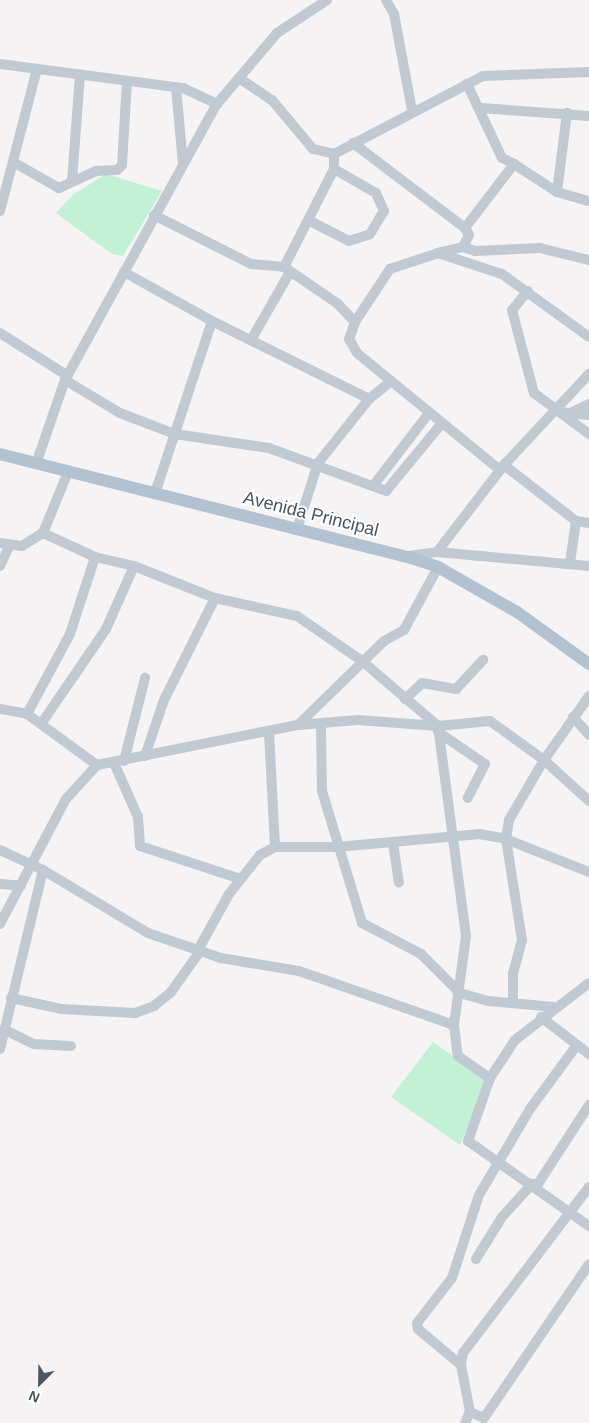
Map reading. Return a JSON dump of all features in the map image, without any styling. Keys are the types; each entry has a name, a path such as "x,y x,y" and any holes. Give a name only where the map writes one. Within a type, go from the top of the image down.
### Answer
{"main road":[{"name":"Avenida Principal","path":"0,454 408,557 438,567 517,612 589,664"}],"street":[{"path":"36,464 66,378 154,215 217,104 277,33 327,0"},
{"path":"386,0 394,14 412,110"},
{"path":"0,64 176,87 217,104"},
{"path":"0,211 37,69"},
{"path":"239,78 272,100 312,149 334,154 412,110 483,76 589,72"},
{"path":"72,181 80,74"},
{"path":"13,162 59,188 72,181 122,165 127,81"},
{"path":"466,84 480,108 502,158 557,192 589,201"},
{"path":"176,87 183,164"},
{"path":"480,108 589,116"},
{"path":"557,192 567,113"},
{"path":"353,143 465,228 469,235 463,247"},
{"path":"251,340 334,169 334,154"},
{"path":"465,228 514,164"},
{"path":"308,220 349,242 370,234 384,211 376,193 334,169"},
{"path":"154,215 251,264 286,270 338,304 355,322"},
{"path":"589,260 540,248 475,251 463,247 438,253 390,269 355,322 349,339 357,353 442,423 576,521 589,523"},
{"path":"438,253 502,274 589,337"},
{"path":"124,272 212,321 369,399"},
{"path":"528,291 512,310 534,393 589,434"},
{"path":"155,493 212,321"},
{"path":"0,333 120,412 175,434 268,448 318,463 386,491 442,423"},
{"path":"438,552 502,468 557,411 589,374"},
{"path":"297,529 318,463 369,399 390,382"},
{"path":"569,413 589,404"},
{"path":"557,411 589,415"},
{"path":"373,486 429,413"},
{"path":"0,566 5,544 26,544 44,534 68,472"},
{"path":"570,563 576,521"},
{"path":"44,534 94,557 134,566 215,598 297,616 362,661 438,729 484,764 468,798"},
{"path":"408,557 438,552 589,566"},
{"path":"27,714 70,634 94,557"},
{"path":"41,724 106,629 134,566"},
{"path":"298,725 362,661 404,630 438,567"},
{"path":"145,756 164,700 215,598"},
{"path":"405,699 422,683 456,690 483,660"},
{"path":"145,678 119,762 138,817 140,846 241,879"},
{"path":"513,1003 513,973 522,940 506,839 509,820 544,760 589,696"},
{"path":"0,708 27,714 97,765"},
{"path":"573,717 589,735"},
{"path":"0,1049 39,868 66,799 97,765 298,725 380,720 438,729 490,721 544,760 589,801"},
{"path":"321,723 322,791 337,847 362,923 421,954 460,993 513,1003 554,1008"},
{"path":"438,729 466,936 460,993 454,1025 456,1054 490,1078"},
{"path":"269,732 276,847"},
{"path":"11,998 61,1009 135,1012 154,1006 171,992 200,950 241,879 260,854 276,847 337,847 392,843 452,835 506,839 589,872"},
{"path":"392,843 399,883"},
{"path":"0,850 39,868 148,933 237,962 299,970 454,1025"},
{"path":"0,924 20,886 39,868"},
{"path":"0,884 20,886"},
{"path":"589,983 541,1017 513,1043 490,1078 468,1141 500,1160 589,1226"},
{"path":"541,1017 589,1054"},
{"path":"4,1030 34,1044 71,1046"},
{"path":"461,1365 418,1329 417,1323 452,1278 479,1195 500,1160 577,1045"},
{"path":"476,1259 502,1217 534,1186 589,1105"},
{"path":"465,1423 470,1412 461,1365 463,1353 589,1187"},
{"path":"470,1412 487,1421 589,1264"}],"green space":[{"path":"106,174 162,191 123,256 112,254 56,213 74,194"},
{"path":"433,1042 487,1080 460,1145 391,1097"}]}
